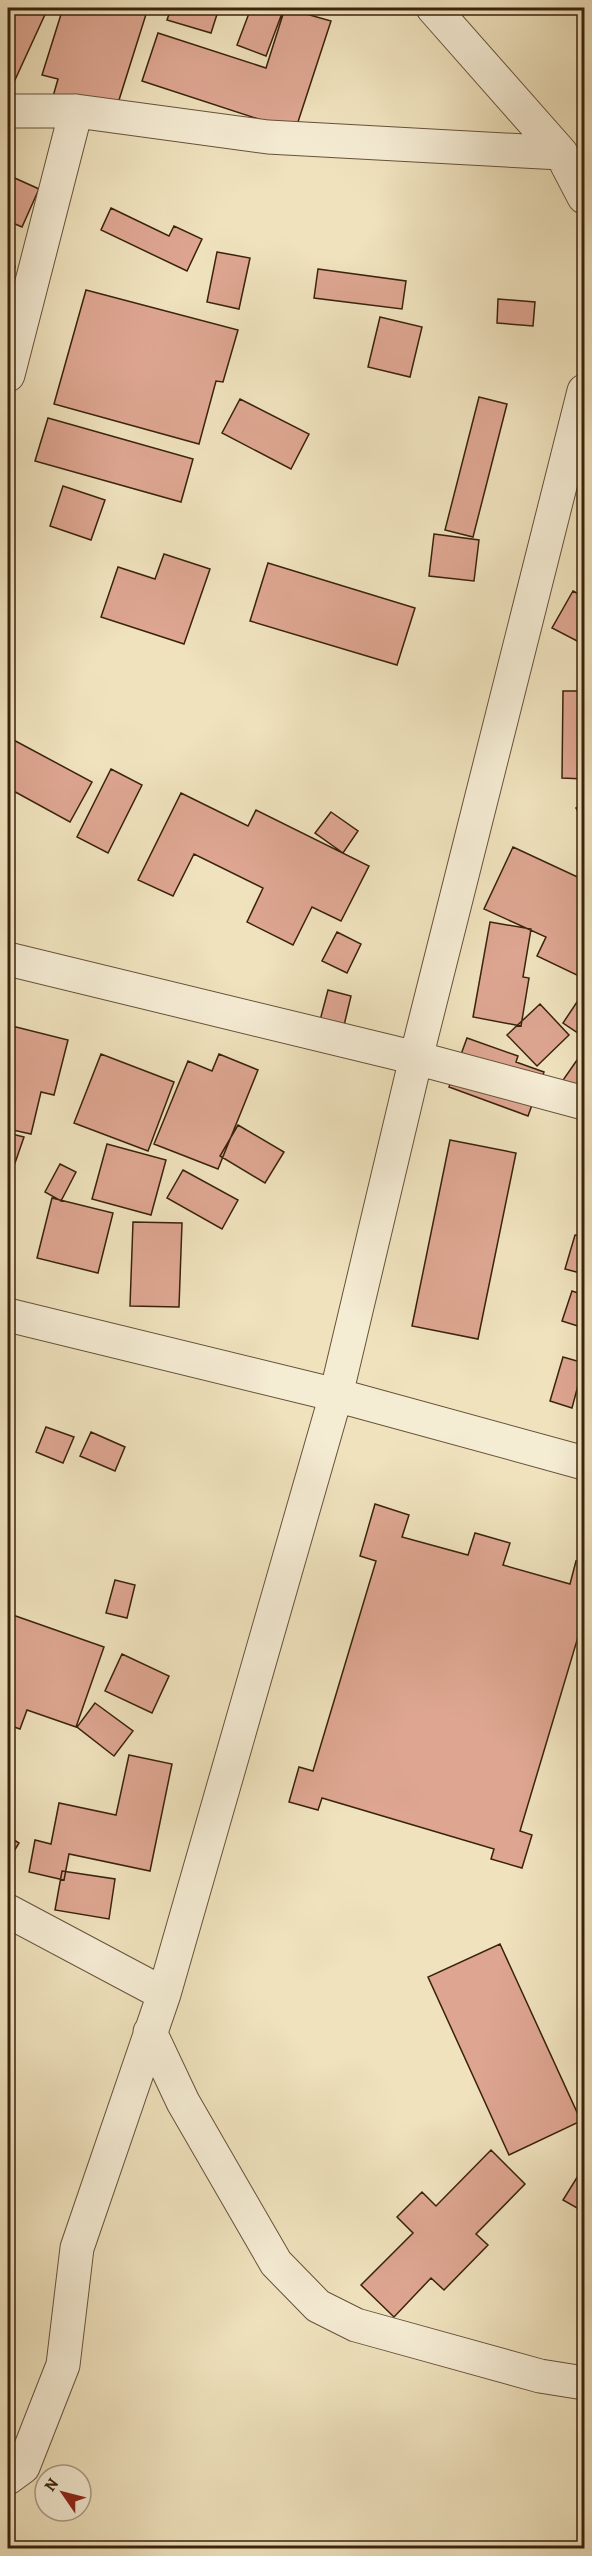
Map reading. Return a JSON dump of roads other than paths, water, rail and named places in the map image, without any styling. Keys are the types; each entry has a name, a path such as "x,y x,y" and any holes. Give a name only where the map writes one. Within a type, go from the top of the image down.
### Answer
{"street":[{"path":"433,8 561,153 585,197"},
{"path":"8,111 76,111 268,137 561,153"},
{"path":"8,375 76,111"},
{"path":"8,2478 23,2467 63,2365 78,2248 164,1994 336,1395 416,1058 585,391"},
{"path":"8,960 416,1058 585,1103"},
{"path":"8,1315 336,1395 585,1463"},
{"path":"8,1911 164,1994"},
{"path":"150,2032 183,2102 276,2263 318,2306 356,2325 540,2376 585,2383"}]}
